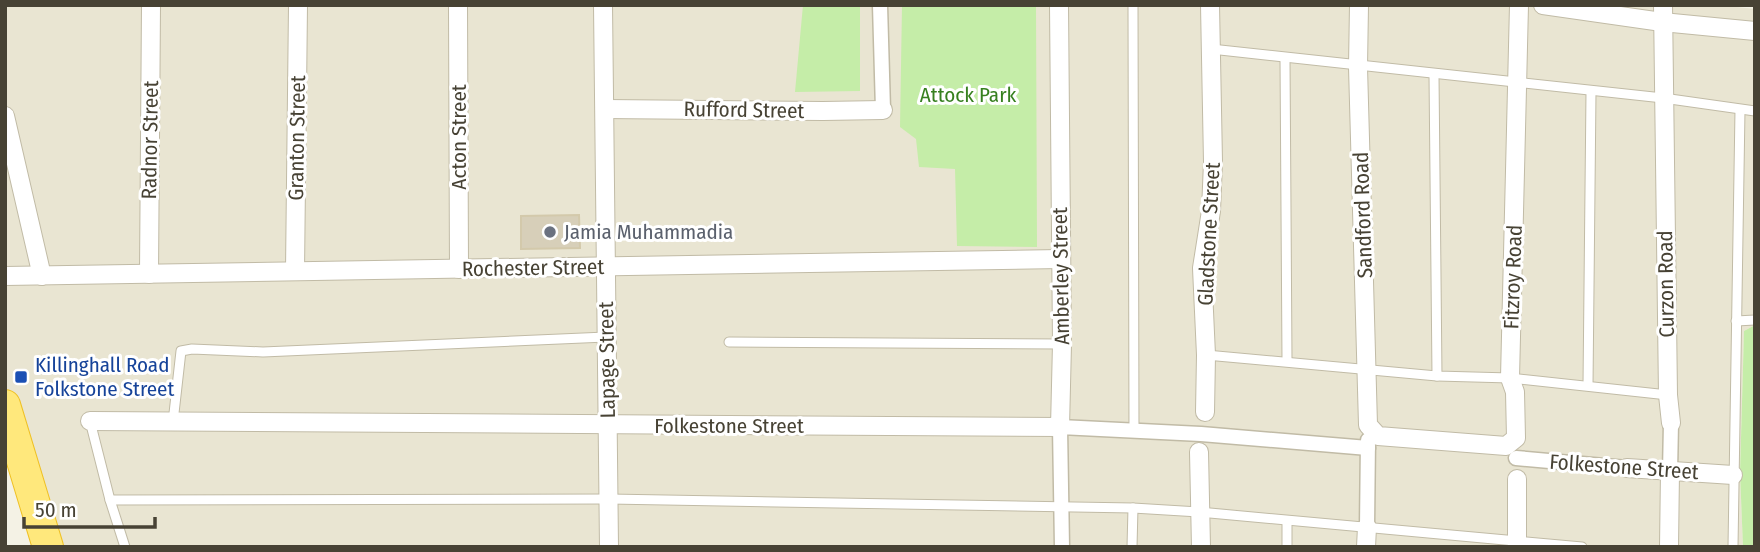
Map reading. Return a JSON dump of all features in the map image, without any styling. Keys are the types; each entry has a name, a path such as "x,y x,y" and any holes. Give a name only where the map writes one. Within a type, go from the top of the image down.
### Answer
{"highway":[{"path":"7,418 48,547"}],"street":[{"name":"Radnor Street","path":"149,274 151,5"},
{"name":"Granton Street","path":"295,271 298,5"},
{"name":"Acton Street","path":"458,5 459,269"},
{"name":"Lapage Street","path":"603,5 609,547"},
{"path":"880,5 883,110"},
{"name":"Amberley Street","path":"1059,5 1062,547"},
{"name":"Gladstone Street","path":"1201,547 1200,443 1205,412 1206,355 1202,268 1211,211 1213,162 1210,5"},
{"name":"Sandford Road","path":"1359,5 1358,67 1371,436 1366,547"},
{"name":"Fitzroy Road","path":"1517,544 1515,392 1510,378 1519,5"},
{"path":"1543,5 1663,14 1755,32"},
{"name":"Curzon Road","path":"1663,14 1662,98 1668,395 1671,423 1669,547"},
{"name":"Rufford Street","path":"606,109 883,110"},
{"path":"7,128 42,276"},
{"name":"Rochester Street","path":"5,276 1060,259"},
{"name":"Folkestone Street","path":"90,422 1060,428 1134,432 1200,443 1371,436 1506,446 1516,438"},
{"name":"Folkestone Street","path":"1516,458 1733,475"}],"lane":[{"path":"1133,5 1134,432"},
{"path":"1211,49 1662,98 1755,111"},
{"path":"1285,59 1287,360"},
{"path":"1434,75 1437,376"},
{"path":"1588,385 1591,92"},
{"path":"1733,547 1740,110"},
{"path":"1736,321 1755,320"},
{"path":"173,422 181,351 192,349 263,352 606,337"},
{"path":"729,342 1062,344"},
{"path":"1206,355 1287,360 1437,376 1510,378 1668,395"},
{"path":"90,422 125,547"},
{"path":"110,500 609,499 1133,508 1367,527 1517,544 1582,547"},
{"path":"1132,547 1133,508"},
{"path":"1287,521 1287,547"},
{"path":"1438,534 1438,547"}],"shaded area":[{"path":"5,5 1719,5 1755,9 1755,325 1744,331 1740,473 1743,547 45,547 5,405"}],"green space":[{"path":"803,5 860,5 860,91 795,92"},
{"name":"Attock Park","path":"902,5 1036,5 1037,247 957,246 955,169 919,167 916,139 900,127"},
{"path":"1755,325 1755,547 1743,547 1740,473 1744,331"}],"building":[{"name":"Jamia Muhammadia","path":"579,215 580,248 521,249 521,216"}],"place":[{"name":"Jamia Muhammadia","path":"550,232"},
{"name":"Killinghall Road Folkstone Street","path":"21,377"}]}
